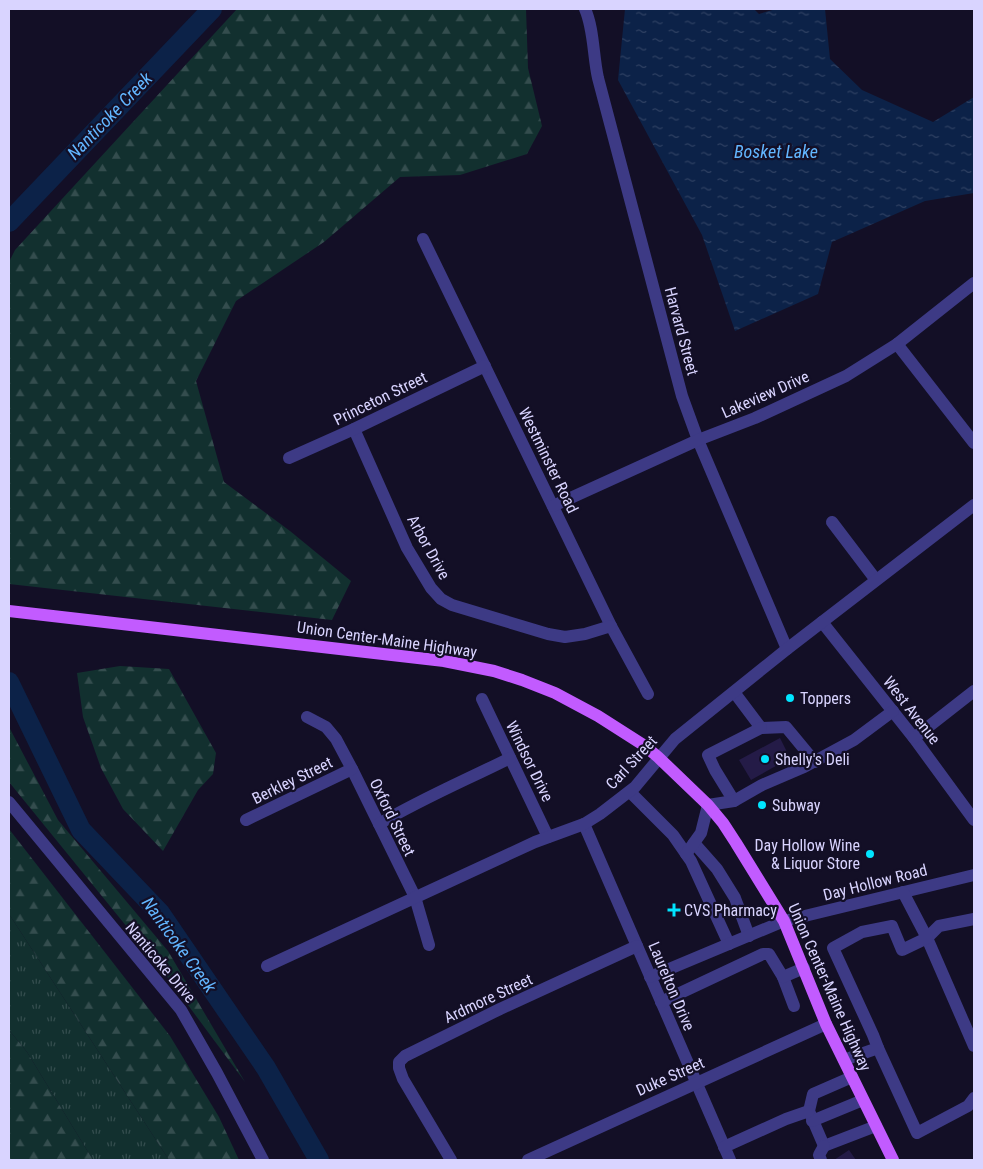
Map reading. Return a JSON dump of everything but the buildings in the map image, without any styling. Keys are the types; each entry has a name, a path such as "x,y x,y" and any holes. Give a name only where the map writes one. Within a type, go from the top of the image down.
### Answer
{"main road":[{"name":"Union Center-Maine Highway","path":"13,612 398,655 467,665 494,671 555,693 598,716 645,746 658,757 708,805 736,842 784,921 826,1024 893,1160"}],"street":[{"name":"Harvard Street","path":"585,9 591,31 598,78 682,396 698,440 787,649"},
{"name":"Westminster Road","path":"423,239 612,626 648,694"},
{"name":"Lakeview Drive","path":"553,506 698,440 755,418 846,376 898,344 974,283"},
{"path":"898,344 974,443"},
{"name":"Princeton Street","path":"289,458 485,366"},
{"name":"Arbor Drive","path":"354,429 408,548 431,588 441,599 452,605 548,634 565,637 612,626"},
{"name":"Carl Street","path":"267,966 415,897 584,824 600,814 630,792 675,739 787,649 974,505"},
{"path":"832,522 876,580"},
{"name":"West Avenue","path":"822,622 914,738 974,820"},
{"path":"914,738 974,691"},
{"path":"734,692 761,728"},
{"name":"Windsor Drive","path":"482,699 548,838"},
{"path":"686,854 701,833 708,805 734,801 762,785 815,762 854,740 893,711"},
{"name":"Oxford Street","path":"307,718 326,727 336,739 415,897 429,945"},
{"path":"734,801 708,755 761,728 786,727 815,762"},
{"path":"379,824 411,805 510,758"},
{"name":"Berkley Street","path":"246,820 352,769"},
{"path":"630,792 673,835 691,861 729,944"},
{"name":"Nanticoke Drive","path":"9,802 180,1010 209,1059 263,1160"},
{"name":"Laurelton Drive","path":"584,824 730,1160"},
{"path":"694,843 717,869 735,898 749,936"},
{"name":"Day Hollow Road","path":"650,976 784,921 974,875"},
{"path":"903,892 927,938 974,1046"},
{"path":"974,918 939,926 927,938 902,950 892,926 862,932 833,948 917,1133 968,1106 974,1098"},
{"name":"Ardmore Street","path":"451,1160 403,1079 399,1062 405,1056 500,1009 637,946"},
{"path":"661,1002 763,954 769,954 783,978 794,1006"},
{"path":"783,978 804,968"},
{"name":"Duke Street","path":"528,1160 695,1082 826,1024"},
{"path":"844,1060 878,1048"},
{"path":"824,1146 810,1116 813,1094 852,1077"},
{"path":"724,1147 786,1119 810,1116 864,1100"},
{"path":"821,1160 819,1156 824,1146 876,1126"}],"green space":[{"path":"237,9 526,9 528,68 542,126 527,154 460,175 400,177 324,242 236,301 196,381 224,482 290,531 351,581 332,620 9,584 9,262 15,250"},
{"path":"120,666 169,669 216,753 213,774 198,790 163,851 123,809 101,768 83,717 77,673"},
{"path":"9,727 58,820 168,951 245,1082 162,970 9,782"},
{"path":"9,829 170,1036 219,1117 239,1160 169,1160 9,914"},
{"path":"9,914 169,1160 93,1160 27,1052 9,1030"},
{"path":"9,1030 27,1052 93,1160 9,1160"}],"water":[{"name":"Bosket Lake","path":"625,9 754,9 759,14 776,9 825,9 830,59 862,90 933,122 974,97 974,193 925,201 832,242 818,294 735,331 702,235 618,80"}],"waterway":[{"name":"Nanticoke Creek","path":"9,222 212,9"},
{"name":"Nanticoke Creek","path":"9,682 81,830 160,913 266,1068 319,1160"}],"place":[{"name":"Toppers","path":"790,698"},
{"name":"Shelly's Deli","path":"765,759"},
{"name":"Subway","path":"762,805"},
{"name":"Day Hollow Wine & Liquor Store","path":"870,854"},
{"name":"CVS Pharmacy","path":"674,910"}]}
